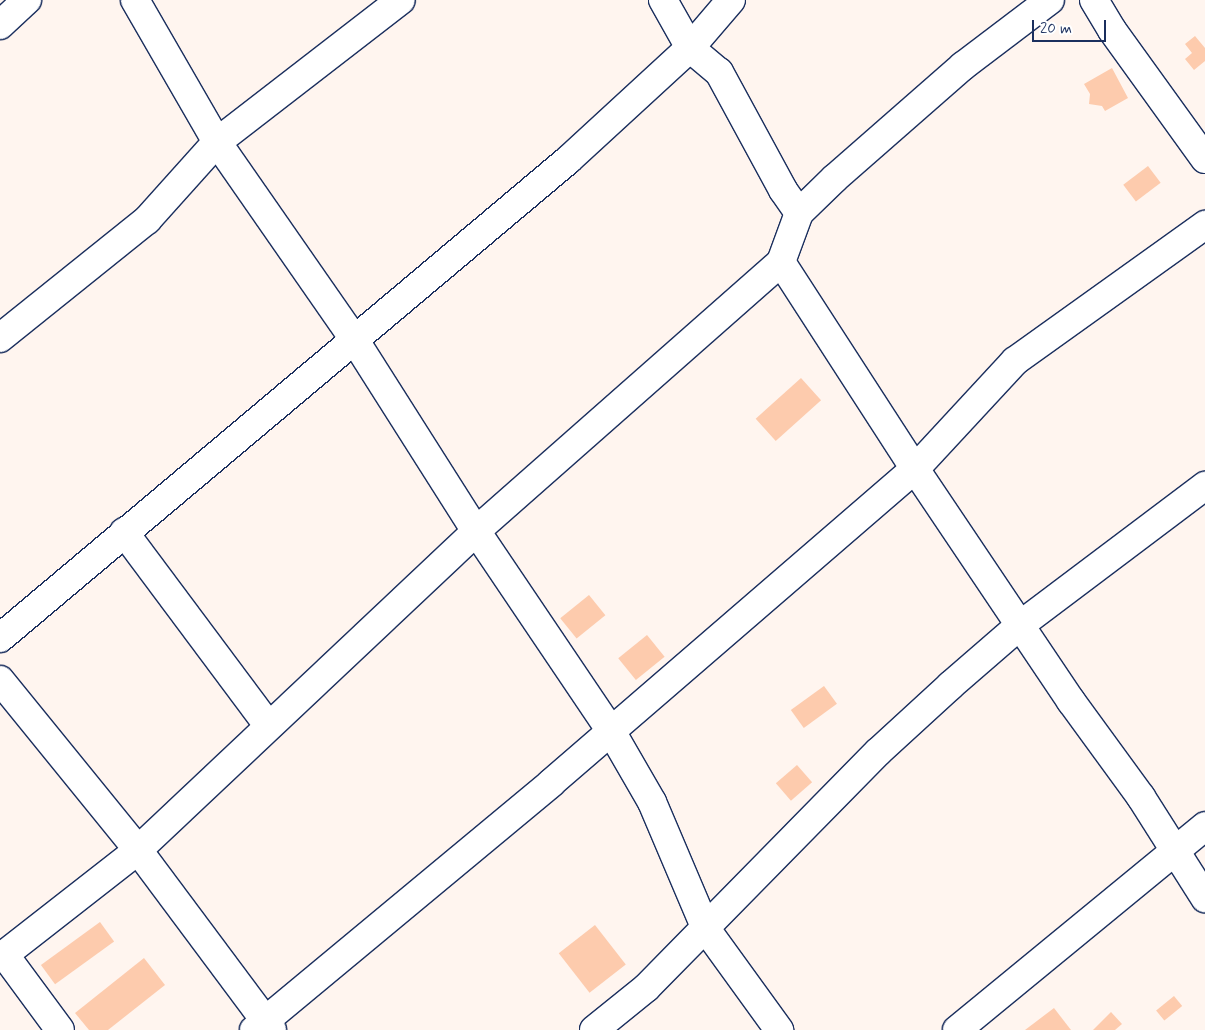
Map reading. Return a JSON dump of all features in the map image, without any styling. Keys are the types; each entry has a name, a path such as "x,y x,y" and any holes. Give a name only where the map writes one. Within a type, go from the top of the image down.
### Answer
{"street":[{"path":"0,25 27,0"},
{"path":"135,0 217,142 354,339 476,531 611,732 652,802 706,929 779,1030"},
{"path":"0,338 147,220 217,142 401,0"},
{"path":"663,0 690,48 719,72 783,190 799,213"},
{"path":"0,638 568,160 690,48 731,0"},
{"path":"60,1030 2,956 138,850 268,725 476,531 781,262 799,213 964,66 1050,0"},
{"path":"1094,0 1112,30 1205,159"},
{"path":"0,680 138,850 264,1027 611,732 756,602 915,469 1015,361 1205,225"},
{"path":"781,262 915,469 1020,626 1176,850 1205,898"},
{"path":"594,1030 646,988 878,752 1020,626 1205,486"},
{"path":"124,532 268,725"},
{"path":"956,1030 1205,826"}],"building":[{"path":"1195,36 1205,48 1205,61 1194,70 1185,59 1192,53 1185,44"},
{"path":"1112,68 1128,98 1105,111 1102,106 1089,104 1090,94 1084,84"},
{"path":"1148,166 1161,183 1136,201 1123,185"},
{"path":"801,378 821,400 776,441 756,419"},
{"path":"589,595 605,615 577,638 560,618"},
{"path":"647,635 665,657 636,680 618,658"},
{"path":"824,686 837,704 804,728 791,710"},
{"path":"797,765 812,782 791,801 776,783"},
{"path":"100,922 114,941 55,984 41,965"},
{"path":"595,925 626,964 590,993 559,953"},
{"path":"144,958 165,985 108,1030 89,1030 75,1013"},
{"path":"1174,996 1182,1006 1164,1021 1156,1010"},
{"path":"1054,1008 1071,1030 1025,1030"},
{"path":"1111,1012 1122,1024 1115,1030 1093,1030"}]}
